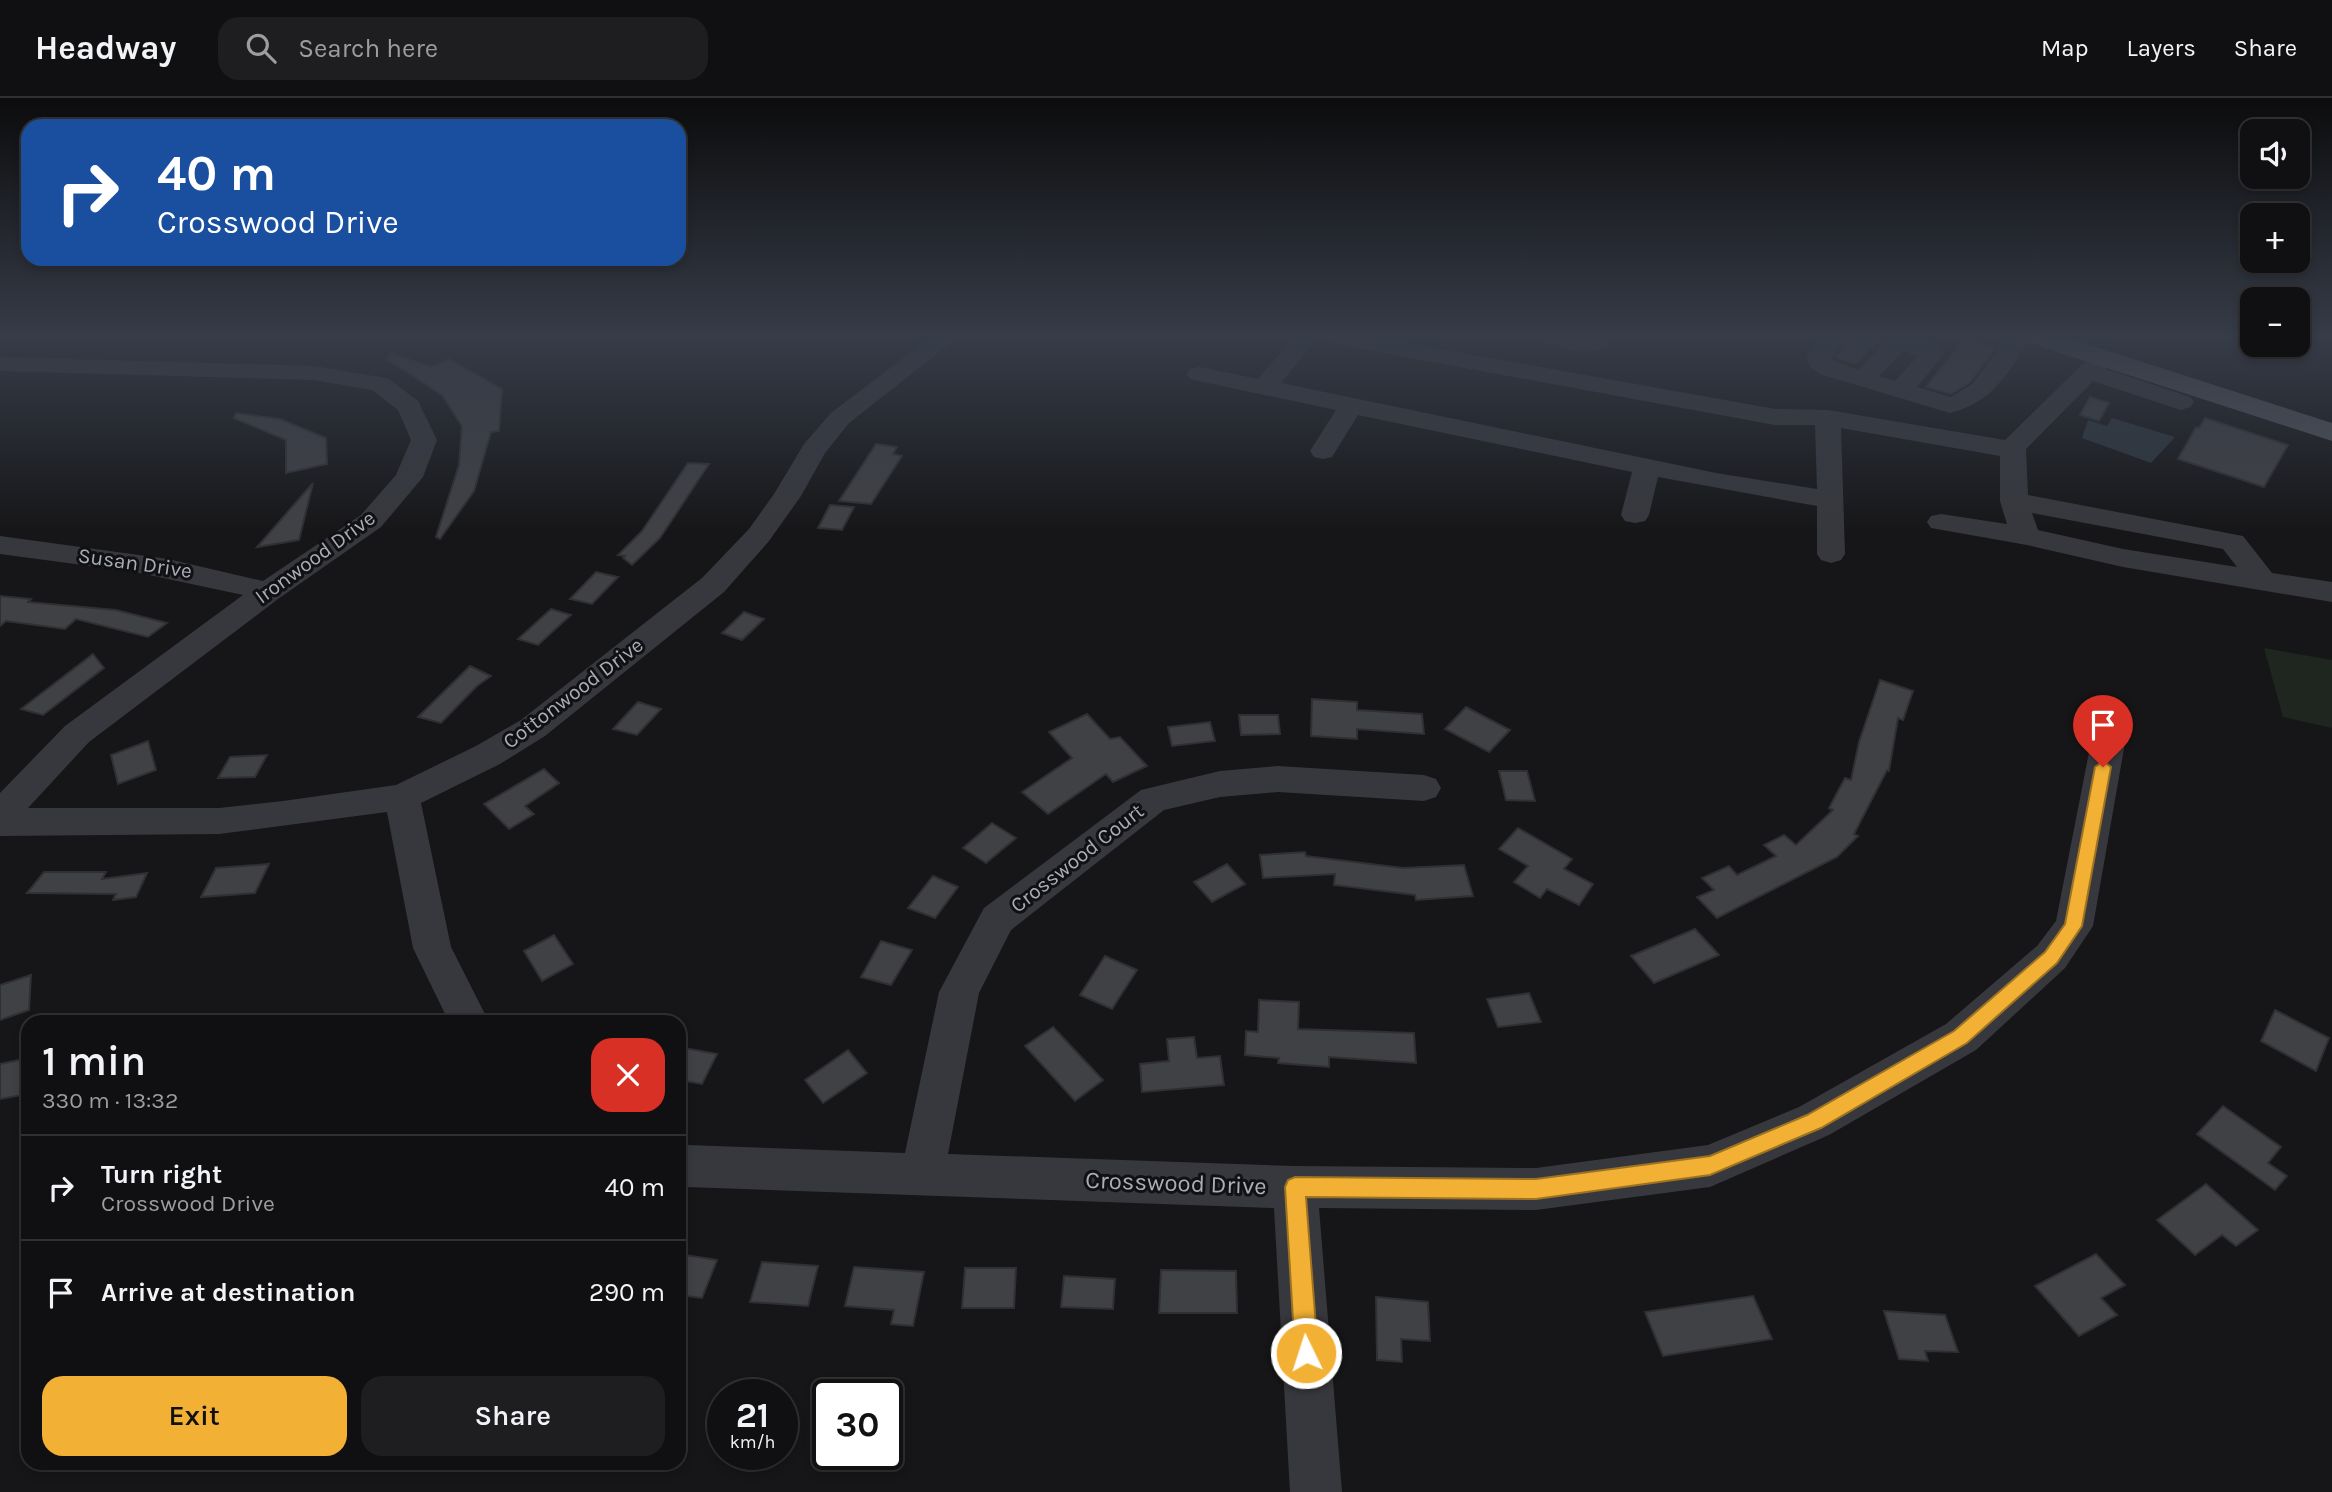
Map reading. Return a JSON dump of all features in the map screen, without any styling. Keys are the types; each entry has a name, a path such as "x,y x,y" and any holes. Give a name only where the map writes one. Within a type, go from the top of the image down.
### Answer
{"main road":[{"path":"2230,403 2332,432"}],"street":[{"name":"Ironwood Drive","path":"0,816 77,734 267,592 371,521 409,477 424,440 409,406 405,403"},
{"name":"Cottonwood Drive","path":"0,822 219,821 402,797 488,755 533,728 713,585 759,535 787,496 813,450 840,418 860,403"},
{"path":"1331,403 1647,467 1831,500"},
{"path":"1698,403 1775,417 1828,418 2014,450"},
{"path":"1943,403 1964,403"},
{"path":"2027,536 2017,519 2014,501 2013,447 2056,403"},
{"path":"1323,450 1350,407"},
{"path":"1828,418 1831,554"},
{"path":"1634,515 1647,467"},
{"path":"2014,501 2233,542 2263,582"},
{"path":"1941,522 2027,536 2123,558 2332,592"},
{"name":"Susan Drive","path":"0,545 159,565 216,576 267,592"},
{"name":"Crosswood Drive","path":"686,1166 1295,1187 1536,1189 1710,1166 1814,1121 1961,1037 2051,957 2074,926 2109,737"},
{"name":"Crosswood Court","path":"922,1175 959,992 997,919 1153,799 1220,783 1278,779 1424,788"},
{"path":"402,797 432,948 466,1015"},
{"path":"1295,1187 1315,1492"}],"shaded area":[{"path":"2112,418 2175,437 2151,463 2082,438 2088,420 2107,426"},
{"path":"2264,648 2332,660 2332,728 2283,717"}],"building":[{"path":"447,403 501,403 499,431 491,432 474,491 440,539 436,537 459,465 462,426"},
{"path":"2087,403 2109,403 2099,421 2080,415"},
{"path":"236,413 280,419 326,438 327,464 286,473 286,440 234,418"},
{"path":"2205,418 2288,445 2264,487 2178,459 2196,427 2199,428"},
{"path":"876,444 897,447 893,454 902,456 871,504 839,501"},
{"path":"688,463 709,464 660,538 632,565 623,558 625,556 618,555 642,531"},
{"path":"313,483 299,540 257,547"},
{"path":"830,505 854,507 842,530 818,528"},
{"path":"596,572 618,577 592,604 570,599"},
{"path":"0,596 31,599 28,602 116,610 167,623 148,637 76,619 65,629 6,621 0,626"},
{"path":"551,609 571,615 538,645 518,639"},
{"path":"744,612 764,619 742,640 722,633"},
{"path":"93,654 104,668 43,715 21,709"},
{"path":"470,666 491,676 477,686 441,723 418,717"},
{"path":"1880,680 1913,691 1903,720 1898,718 1889,771 1887,770 1854,834 1858,836 1837,857 1717,918 1697,897 1714,890 1702,878 1729,866 1737,875 1776,856 1764,845 1784,835 1796,845 1833,810 1829,808 1845,778 1851,780 1859,742"},
{"path":"1312,699 1357,702 1357,710 1422,714 1424,734 1357,729 1357,739 1311,736"},
{"path":"638,702 661,709 637,735 613,729"},
{"path":"1466,707 1510,730 1489,752 1445,729"},
{"path":"1087,714 1110,739 1120,737 1147,766 1113,782 1106,774 1048,814 1022,792 1072,758 1049,732"},
{"path":"1239,715 1278,715 1280,734 1241,735"},
{"path":"1210,722 1215,741 1172,746 1168,727"},
{"path":"148,741 156,770 118,784 111,755"},
{"path":"267,755 255,777 218,778 230,757"},
{"path":"544,769 559,783 525,806 534,814 509,829 484,804"},
{"path":"1499,771 1527,771 1535,801 1506,800"},
{"path":"992,823 1016,838 986,863 963,848"},
{"path":"1518,828 1572,859 1564,869 1593,884 1579,905 1547,889 1540,898 1514,882 1528,866 1499,849"},
{"path":"1305,852 1306,856 1403,868 1464,865 1473,896 1416,900 1415,895 1334,885 1335,874 1263,878 1260,855"},
{"path":"269,864 255,893 201,897 216,868"},
{"path":"1227,864 1245,884 1212,902 1194,882"},
{"path":"44,872 106,872 102,879 147,873 136,897 113,900 116,894 27,893"},
{"path":"933,876 958,887 935,918 908,908"},
{"path":"1695,929 1719,955 1654,983 1631,956"},
{"path":"554,935 573,964 542,981 524,951"},
{"path":"881,941 912,950 891,985 861,977"},
{"path":"1105,956 1137,970 1112,1009 1080,995"},
{"path":"31,975 29,1010 0,1020 0,985"},
{"path":"1529,993 1541,1022 1498,1027 1487,999"},
{"path":"1259,1000 1299,1002 1298,1029 1414,1033 1416,1063 1329,1057 1329,1067 1278,1063 1279,1058 1245,1055 1246,1031 1258,1032"},
{"path":"2275,1010 2329,1038 2316,1071 2261,1041"},
{"path":"1053,1027 1103,1080 1075,1101 1025,1046"},
{"path":"1194,1037 1197,1058 1220,1056 1224,1085 1142,1092 1140,1064 1169,1061 1167,1039"},
{"path":"686,1048 717,1054 702,1084 686,1081"},
{"path":"848,1050 867,1073 823,1103 805,1080"},
{"path":"21,1060 21,1095 0,1099 0,1064"},
{"path":"2223,1106 2281,1147 2268,1163 2287,1176 2275,1190 2197,1134"},
{"path":"2206,1184 2258,1230 2236,1246 2222,1235 2195,1255 2157,1220"},
{"path":"2096,1254 2125,1285 2101,1298 2117,1315 2079,1336 2035,1286"},
{"path":"686,1255 717,1260 702,1298 686,1296"},
{"path":"762,1262 818,1266 808,1306 750,1302"},
{"path":"854,1267 924,1272 913,1326 891,1324 894,1310 845,1306"},
{"path":"965,1268 1016,1268 1014,1308 962,1308"},
{"path":"1161,1270 1236,1271 1237,1313 1159,1313"},
{"path":"1064,1276 1115,1279 1113,1309 1061,1307"},
{"path":"1753,1296 1772,1339 1663,1356 1645,1312"},
{"path":"1376,1297 1428,1302 1430,1341 1401,1339 1402,1362 1377,1360"},
{"path":"1884,1311 1945,1315 1958,1352 1925,1351 1928,1361 1899,1359"}],"route":[{"path":"1306,1353 1295,1187 1536,1189 1710,1166 1814,1121 1961,1037 2051,957 2074,926 2103,767"}]}
